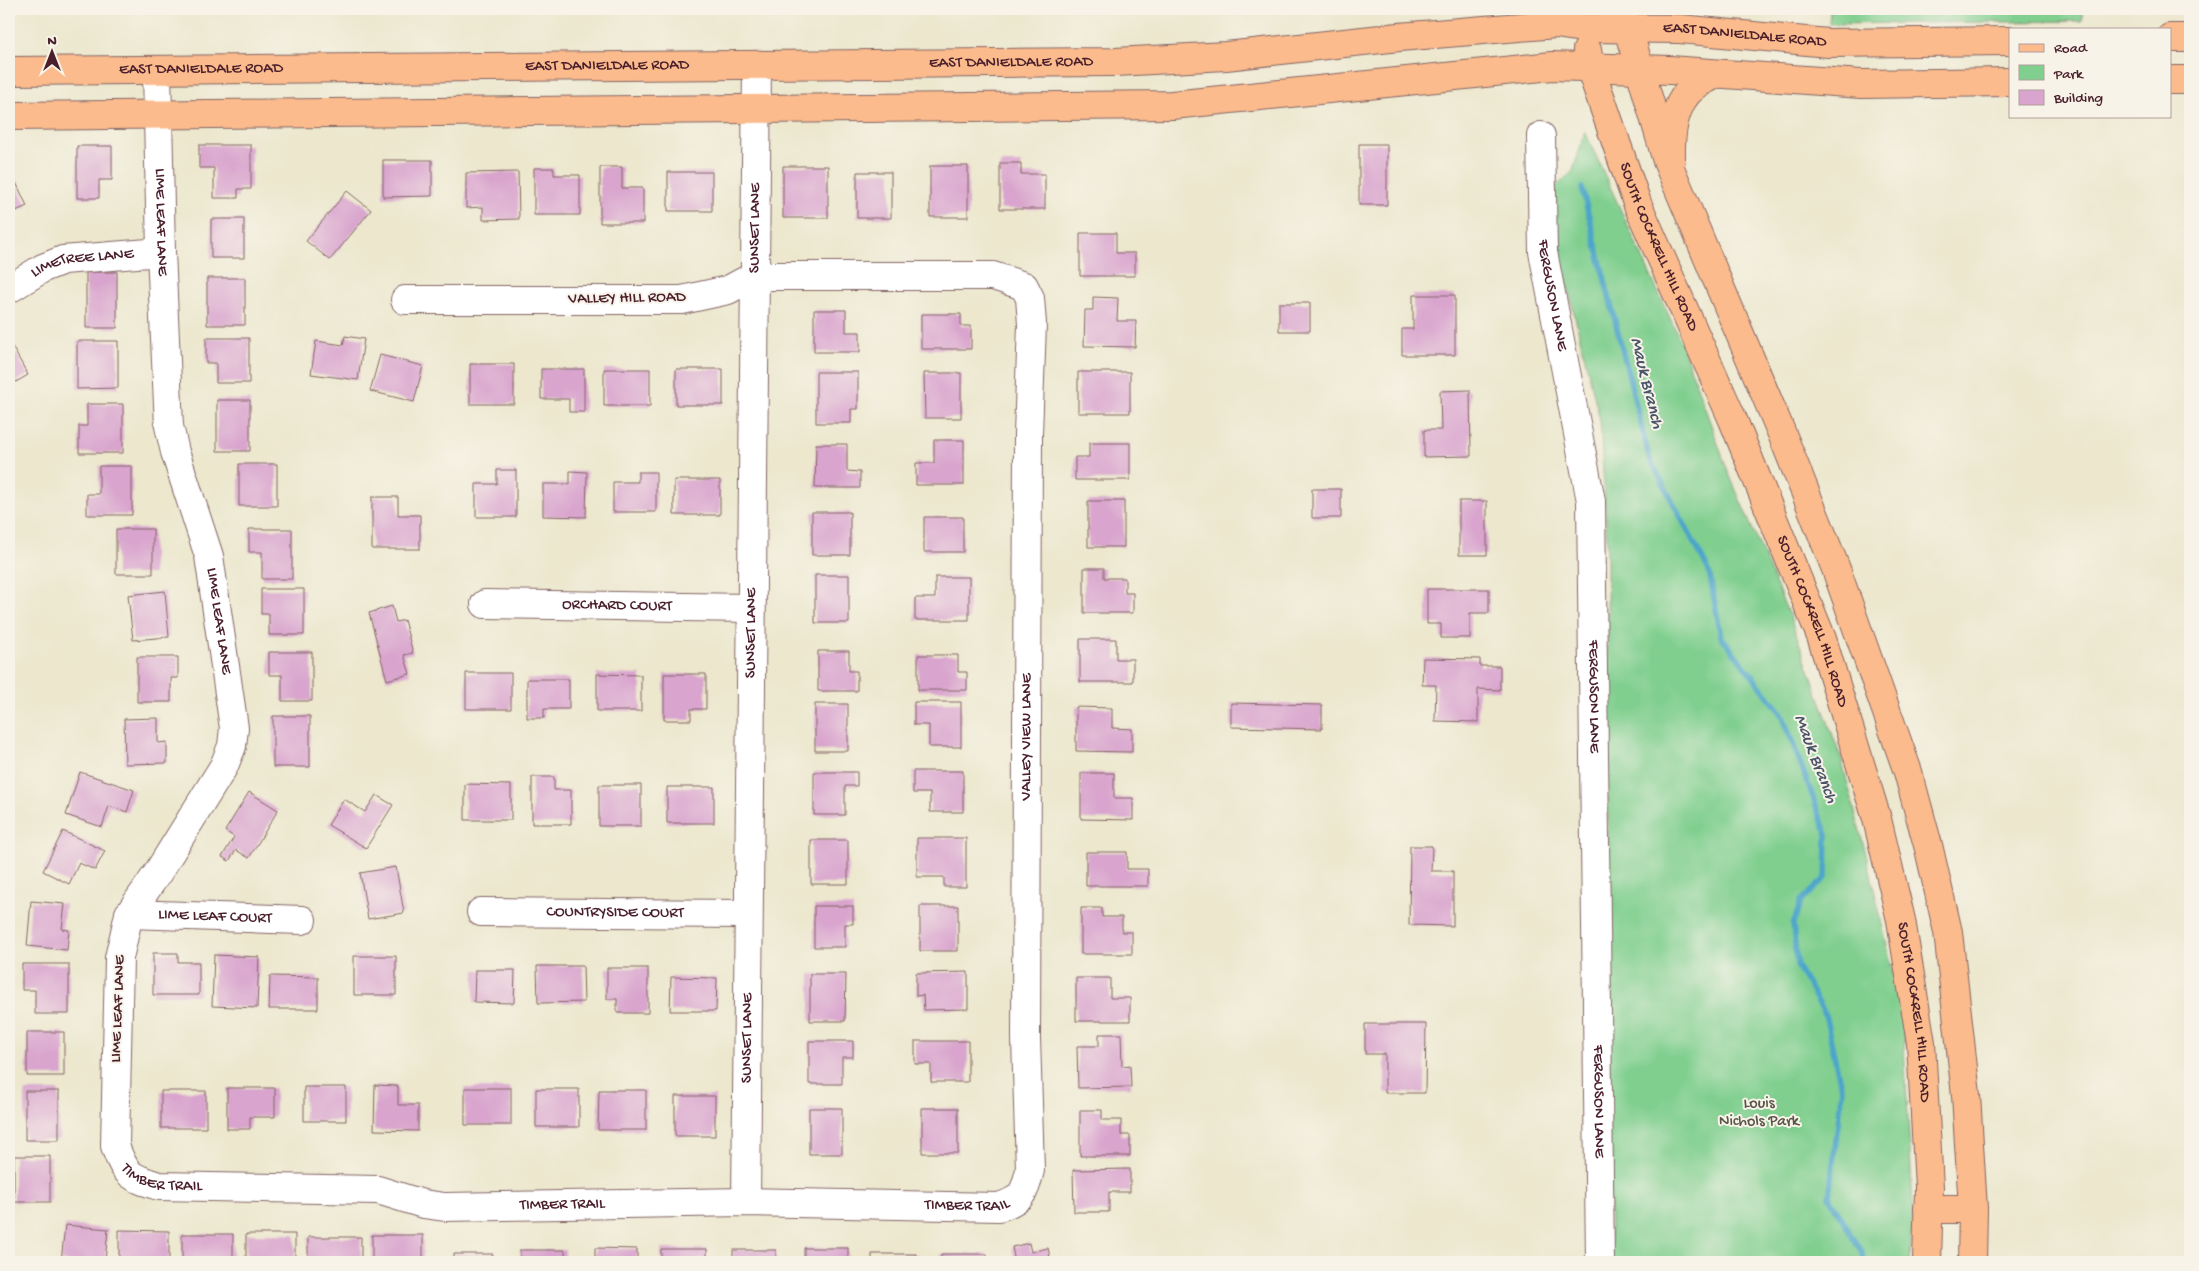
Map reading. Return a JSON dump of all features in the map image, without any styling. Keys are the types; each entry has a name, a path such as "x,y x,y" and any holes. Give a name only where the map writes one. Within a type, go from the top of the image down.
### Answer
{"main road":[{"name":"EAST DANIELDALE ROAD","path":"9,72 1115,62 1226,56 1556,24 1581,18 1624,18 1680,29 1828,43 2009,40"},
{"name":"SOUTH COCKRELL HILL ROAD","path":"1581,18 1590,67 1637,203 1733,420 1822,639 1877,819 1901,920 1921,1043 1928,1209 1927,1262"},
{"path":"1624,18 1638,69 1672,173 1782,434 1836,569 1908,772 1929,849 1948,932 1966,1095 1973,1209 1972,1262"},
{"path":"2172,38 2190,38"},
{"path":"1052,106 1053,63"},
{"path":"9,116 1172,105 1552,66 1638,69 1861,84 2009,82"},
{"path":"1672,173 1670,145 1682,98 1695,86 1716,74"},
{"path":"2172,80 2190,80"},
{"path":"1800,586 1836,569"},
{"path":"1928,1209 1973,1209"}],"street":[{"name":"SUNSET LANE","path":"746,1202 750,608 757,65"},
{"name":"LIME LEAF LANE","path":"115,1146 119,958 129,914 157,874 224,766 232,746 234,728 210,556 175,452 169,426 161,252 157,70"},
{"name":"FERGUSON LANE","path":"1540,136 1543,252 1591,500 1600,1262"},
{"name":"LIMETREE LANE","path":"9,289 43,268 63,260 161,252"},
{"name":"VALLEY HILL ROAD","path":"404,300 682,300 728,290 754,276 993,276 1024,286"},
{"name":"VALLEY VIEW LANE","path":"1024,286 1030,298 1032,324 1028,434 1026,1038 1030,1170 1025,1189"},
{"name":"ORCHARD COURT","path":"485,604 750,608"},
{"name":"COUNTRYSIDE COURT","path":"481,912 748,914"},
{"name":"LIME LEAF COURT","path":"129,914 302,920"},
{"name":"TIMBER TRAIL","path":"115,1146 123,1168 135,1178 159,1186 378,1190 422,1204 445,1206 746,1202 1000,1206 1018,1200 1025,1189"}],"green space":[{"path":"2082,9 2082,21 1829,24 1830,10"},
{"name":"Louis Nichols Park","path":"1585,132 1680,340 1729,474 1791,620 1841,758 1870,870 1902,1013 1913,1204 1910,1262 1610,1262 1607,537 1600,420 1560,255 1548,194 1573,171"}],"building":[{"path":"1359,144 1387,144 1387,205 1359,205"},
{"path":"199,145 251,145 251,189 238,189 238,198 214,198 214,168 199,168"},
{"path":"77,146 112,146 112,180 99,180 99,198 77,198"},
{"path":"383,160 432,160 432,196 383,197"},
{"path":"1000,163 1021,163 1021,174 1045,174 1045,209 1000,209"},
{"path":"783,166 828,166 828,218 783,218"},
{"path":"930,166 968,166 968,217 930,217"},
{"path":"600,167 622,167 622,188 643,188 643,223 600,223"},
{"path":"534,168 554,168 554,175 580,175 580,215 534,215"},
{"path":"518,172 519,219 483,220 483,207 466,208 466,173"},
{"path":"668,172 712,172 712,211 668,211"},
{"path":"857,172 891,172 891,218 857,218"},
{"path":"14,178 27,206 9,214 9,181"},
{"path":"347,191 371,210 330,260 306,241"},
{"path":"211,219 244,219 244,258 211,258"},
{"path":"1080,233 1116,233 1116,253 1135,253 1135,276 1080,276"},
{"path":"86,272 117,272 117,328 86,328"},
{"path":"207,278 245,278 245,325 207,325"},
{"path":"1413,295 1455,295 1455,355 1402,355 1402,329 1413,329"},
{"path":"1093,297 1118,298 1117,321 1136,321 1135,347 1084,346 1085,310 1093,310"},
{"path":"1279,303 1310,303 1310,331 1279,331"},
{"path":"814,310 846,310 846,332 860,332 860,352 814,352"},
{"path":"921,314 961,314 961,326 971,326 971,349 921,349"},
{"path":"345,336 364,339 358,380 311,374 316,341 343,345"},
{"path":"206,338 249,338 249,383 216,383 216,363 206,363"},
{"path":"9,341 28,375 9,386"},
{"path":"77,341 118,341 118,388 77,389"},
{"path":"380,355 423,366 414,402 370,391"},
{"path":"470,364 514,364 514,404 470,404"},
{"path":"541,369 584,369 584,412 569,412 569,399 541,399"},
{"path":"604,369 650,369 650,406 604,406"},
{"path":"676,369 723,369 723,405 676,405"},
{"path":"816,372 858,372 858,409 851,409 851,423 816,423"},
{"path":"1078,372 1130,372 1130,413 1078,413"},
{"path":"924,373 961,373 961,418 925,418"},
{"path":"1470,390 1471,456 1424,457 1424,430 1441,430 1440,391"},
{"path":"217,400 250,400 250,451 217,451"},
{"path":"87,404 123,404 123,453 79,453 79,426 87,426"},
{"path":"934,440 964,440 964,485 916,485 916,463 934,463"},
{"path":"1089,443 1130,443 1130,480 1075,480 1075,457 1089,457"},
{"path":"816,444 847,444 847,471 860,472 860,488 815,488"},
{"path":"239,464 277,464 277,506 239,506"},
{"path":"99,466 132,466 132,515 87,515 87,494 99,494"},
{"path":"497,470 516,470 516,517 476,517 476,484 497,484"},
{"path":"570,471 587,472 586,517 543,516 543,484 570,484"},
{"path":"638,472 656,472 656,512 613,512 613,482 638,482"},
{"path":"674,480 720,480 720,515 674,515"},
{"path":"1312,489 1341,489 1341,518 1312,518"},
{"path":"372,497 398,497 398,515 420,515 420,549 372,549"},
{"path":"1088,501 1124,501 1124,547 1088,547"},
{"path":"1459,501 1487,501 1487,555 1459,555"},
{"path":"812,512 850,512 850,555 812,555"},
{"path":"924,517 963,517 963,552 924,552"},
{"path":"116,529 153,529 153,574 116,574"},
{"path":"249,529 292,529 292,579 262,579 262,552 249,552"},
{"path":"1084,568 1104,568 1104,578 1125,578 1125,593 1133,593 1133,613 1084,613"},
{"path":"815,575 849,575 849,623 815,623"},
{"path":"935,577 969,577 969,620 915,620 915,598 935,598"},
{"path":"261,589 304,589 304,635 269,635 269,614 261,614"},
{"path":"1427,589 1489,589 1489,613 1470,613 1470,638 1441,638 1441,624 1427,624"},
{"path":"165,591 169,637 133,640 128,595"},
{"path":"392,606 396,622 404,620 413,653 404,655 410,674 387,680 369,613"},
{"path":"1080,639 1116,639 1116,659 1133,659 1133,682 1080,682"},
{"path":"818,651 849,651 849,671 857,671 857,691 818,691"},
{"path":"269,652 312,652 312,701 282,701 282,675 269,675"},
{"path":"918,655 958,655 958,672 967,672 967,690 918,690"},
{"path":"137,657 178,657 178,678 171,678 171,702 137,702"},
{"path":"1423,658 1480,659 1480,666 1500,666 1500,690 1478,689 1478,722 1435,721 1436,685 1422,685"},
{"path":"466,673 511,673 511,709 466,709"},
{"path":"597,674 641,675 641,711 597,711"},
{"path":"664,674 706,674 706,709 691,709 691,720 664,720"},
{"path":"527,679 569,679 569,709 544,709 544,718 527,718"},
{"path":"914,702 961,702 961,747 929,747 929,725 914,725"},
{"path":"1231,703 1322,705 1322,729 1231,727"},
{"path":"815,704 848,704 848,751 815,751"},
{"path":"1076,707 1112,708 1112,728 1132,729 1132,752 1076,751"},
{"path":"273,716 310,716 310,767 273,767"},
{"path":"158,718 158,743 167,742 167,763 125,764 124,719"},
{"path":"913,771 963,771 963,812 930,812 930,793 913,793"},
{"path":"80,772 134,790 127,812 109,806 102,827 66,815"},
{"path":"814,772 857,772 857,786 845,786 845,815 814,815"},
{"path":"1081,773 1114,773 1114,798 1133,798 1133,820 1081,819"},
{"path":"532,777 554,777 554,790 571,790 571,824 532,824"},
{"path":"465,784 511,785 511,820 465,820"},
{"path":"599,785 641,785 641,826 599,826"},
{"path":"667,787 714,787 714,823 667,823"},
{"path":"249,792 278,810 249,858 236,850 229,861 222,857 234,837 225,831"},
{"path":"376,795 393,805 366,848 328,825 344,799 365,812"},
{"path":"63,831 105,851 95,870 79,863 69,884 43,871"},
{"path":"917,838 966,838 966,887 944,887 944,877 917,877"},
{"path":"811,840 848,840 848,884 811,884"},
{"path":"1410,846 1432,846 1431,871 1453,871 1453,926 1409,925"},
{"path":"1086,852 1127,852 1127,869 1148,869 1148,886 1086,886"},
{"path":"396,867 404,913 368,919 360,873"},
{"path":"31,901 65,904 62,929 69,930 67,950 27,946"},
{"path":"814,906 853,906 853,924 845,924 845,947 814,947"},
{"path":"920,906 958,906 958,951 920,951"},
{"path":"1081,908 1102,908 1102,917 1122,917 1122,932 1132,932 1132,954 1081,954"},
{"path":"153,953 178,953 178,962 199,962 199,995 153,995"},
{"path":"214,955 259,957 257,1008 212,1006"},
{"path":"354,956 396,956 396,995 354,995"},
{"path":"22,964 69,964 69,1014 35,1014 35,990 22,990"},
{"path":"537,966 583,966 584,1002 538,1003"},
{"path":"607,968 648,968 648,1013 617,1013 617,999 607,999"},
{"path":"475,970 515,970 514,1003 474,1002"},
{"path":"968,972 968,1009 924,1010 923,995 916,996 916,973"},
{"path":"810,974 846,974 845,1021 810,1021"},
{"path":"270,976 318,977 318,1009 269,1009"},
{"path":"671,977 717,978 716,1011 670,1011"},
{"path":"1076,978 1110,978 1110,998 1130,998 1130,1021 1076,1021"},
{"path":"1365,1024 1426,1024 1425,1093 1385,1093 1385,1054 1365,1054"},
{"path":"27,1032 64,1032 64,1076 27,1076"},
{"path":"1099,1034 1121,1034 1122,1066 1130,1065 1131,1087 1078,1088 1077,1046 1099,1046"},
{"path":"809,1041 853,1041 853,1057 842,1057 842,1084 809,1084"},
{"path":"915,1041 968,1041 968,1082 931,1082 931,1064 915,1064"},
{"path":"375,1085 398,1086 398,1105 418,1105 418,1131 374,1130"},
{"path":"304,1087 346,1087 346,1121 304,1121"},
{"path":"227,1088 275,1088 275,1117 250,1117 250,1129 227,1129"},
{"path":"465,1088 511,1088 511,1125 465,1125"},
{"path":"536,1089 579,1089 579,1127 536,1127"},
{"path":"599,1090 646,1090 646,1130 598,1130"},
{"path":"25,1091 59,1091 59,1140 25,1140"},
{"path":"161,1091 206,1091 206,1128 161,1128"},
{"path":"675,1096 715,1096 715,1136 675,1136"},
{"path":"809,1108 842,1108 842,1154 809,1154"},
{"path":"922,1108 958,1108 958,1153 922,1153"},
{"path":"1080,1110 1102,1110 1102,1120 1121,1120 1121,1135 1130,1135 1130,1156 1080,1156"},
{"path":"14,1156 50,1156 50,1202 14,1202"},
{"path":"1130,1169 1130,1192 1109,1192 1109,1212 1074,1212 1073,1170"},
{"path":"65,1225 108,1229 105,1262 61,1262"},
{"path":"119,1230 169,1231 169,1262 119,1262"},
{"path":"182,1234 233,1234 233,1262 182,1262"},
{"path":"246,1234 295,1234 295,1262 246,1262"},
{"path":"372,1235 423,1235 423,1262 372,1262"},
{"path":"308,1237 361,1237 361,1262 308,1262"},
{"path":"1029,1243 1031,1252 1048,1248 1051,1262 1015,1262 1012,1247"},
{"path":"595,1248 637,1249 637,1262 595,1262"},
{"path":"804,1248 848,1248 848,1262 804,1262"},
{"path":"661,1249 707,1249 707,1262 661,1262"},
{"path":"520,1250 565,1250 565,1262 520,1262"},
{"path":"733,1250 776,1250 776,1262 733,1262"},
{"path":"454,1254 493,1254 493,1262 454,1262"},
{"path":"872,1254 916,1254 916,1262 872,1262"},
{"path":"941,1254 987,1254 987,1262 941,1262"}],"waterway":[{"name":"Mauk Branch","path":"1582,188 1649,457 1709,571 1721,636 1782,714 1827,835 1826,878 1801,901 1793,925 1797,966 1825,1014 1842,1091 1829,1197 1862,1252 1863,1262"}]}
